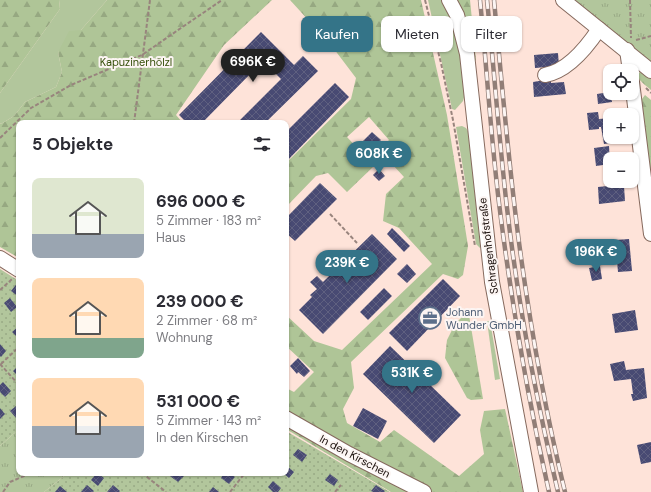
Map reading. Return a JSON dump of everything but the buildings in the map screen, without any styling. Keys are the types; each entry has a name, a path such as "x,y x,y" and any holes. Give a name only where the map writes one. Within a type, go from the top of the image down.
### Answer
{"street":[{"name":"Schragenhofstraße","path":"449,0 457,15 467,54 493,289 531,492"},
{"path":"563,0 599,28 629,46 651,71"},
{"path":"545,76 552,74 568,63 585,47 599,28"},
{"path":"629,46 630,64"},
{"path":"634,100 651,234"},
{"path":"0,258 16,274"},
{"name":"In den Kirschen","path":"289,420 349,454 424,492"}],"path":[{"path":"134,120 150,0"},
{"path":"19,120 31,108 71,86 142,55 222,0"},
{"path":"630,0 629,46 651,36"},
{"path":"0,138 16,123"},
{"path":"330,214 357,242"},
{"path":"0,290 16,274"},
{"path":"16,351 0,364 16,382"},
{"path":"3,492 10,482 24,476"},
{"path":"147,476 166,492"},
{"path":"230,492 243,476"},
{"path":"335,492 341,485"}],"green space":[{"path":"0,0 59,0 60,9 0,93"},
{"path":"59,0 107,0 81,30 58,52 62,72 56,87 25,102 14,116 1,124 0,93 60,9"},
{"name":"Kapuzinerhölzl","path":"107,0 272,0 224,45 176,115 180,120 16,120 16,256 0,247 0,123 1,124 14,116 25,102 56,87 62,72 58,52 69,31 81,30"},
{"path":"290,0 421,0 425,16 381,16 381,52 433,52 447,115 468,246 463,275 458,279 443,274 351,362 354,388 343,409 347,423 380,442 394,430 459,476 484,454 480,430 484,411 505,409 523,492 391,492 289,431 289,390 294,392 314,372 289,349 289,318 314,341 342,350 432,264 399,228 383,221 386,194 404,177 379,150 389,140 369,117 347,137 374,166 347,192 328,173 316,176 289,204 289,160 351,99 356,78 336,52 373,52 373,16 305,16"},
{"path":"428,0 444,0 450,16 432,16"},
{"path":"457,0 470,0 472,16 461,16"},
{"path":"568,0 651,0 651,67"},
{"path":"453,22 458,35 465,94 463,101 455,110 452,109 439,52 453,52"},
{"path":"470,52 475,52 476,60 473,63"},
{"path":"639,72 643,73 651,79 651,90 639,79"},
{"path":"645,95 651,100 651,189 639,103"},
{"path":"462,126 466,128 469,133 482,245 480,248 476,244 456,127"},
{"path":"0,269 16,279 16,432 0,446"},
{"path":"469,315 483,399 471,400 467,398 445,358 447,340 455,324 462,317"},
{"path":"487,321 490,321 500,379 495,380"},
{"path":"16,432 16,476 64,476 44,492 0,492 0,446"},
{"path":"289,433 390,492 44,492 64,476 289,476"}],"railway":[{"path":"480,0 494,158 505,247 527,387 549,492"},
{"path":"487,0 511,244 535,386 558,492"},
{"path":"494,0 509,160 521,257 540,375 565,492"}],"place":[{"name":"Johann Wunder GmbH","path":"430,318"}]}
